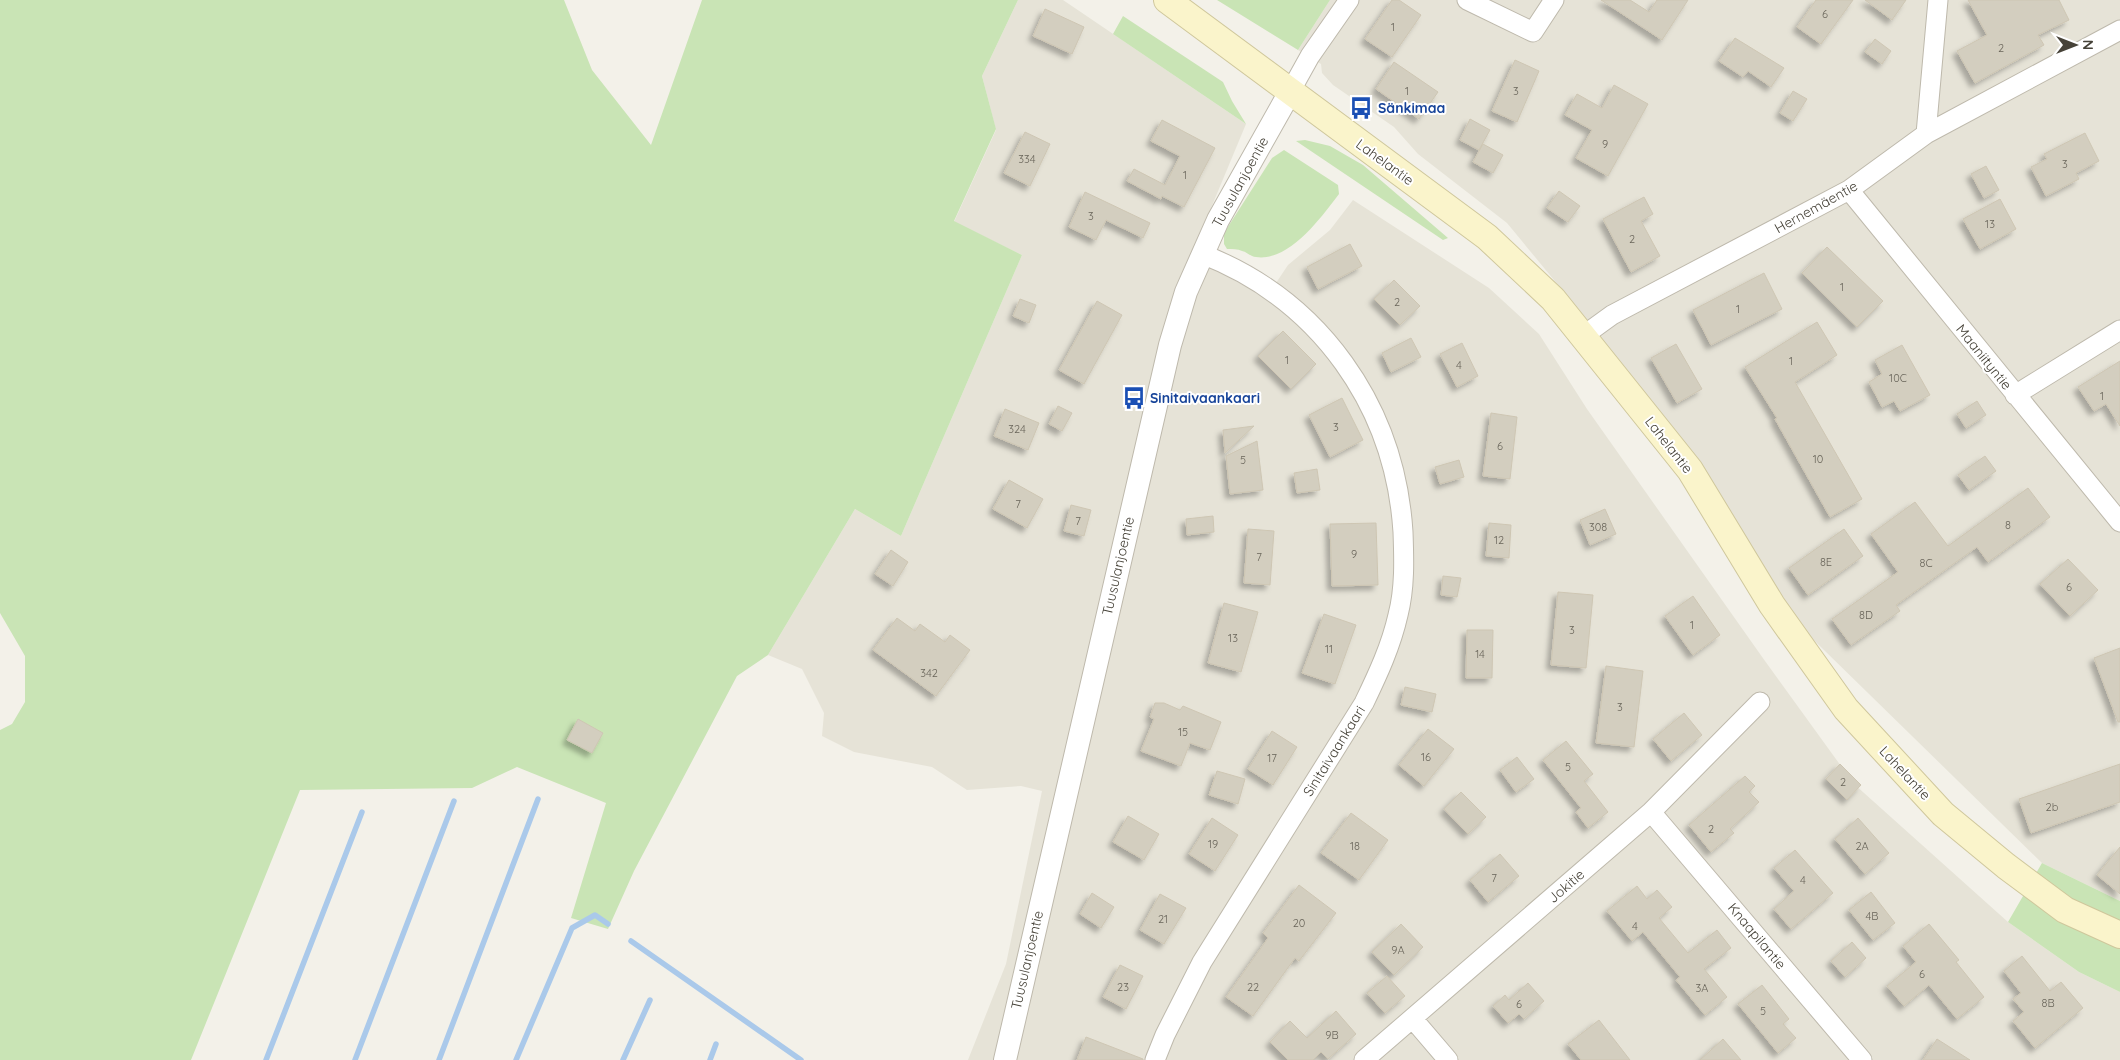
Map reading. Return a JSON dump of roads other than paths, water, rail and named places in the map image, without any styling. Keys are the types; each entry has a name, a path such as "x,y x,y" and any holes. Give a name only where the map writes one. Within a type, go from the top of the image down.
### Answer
{"main road":[{"name":"Lahelantie","path":"1167,0 1487,237 1553,299 1690,470 1772,605 1846,709 1943,814 2006,866 2065,910 2120,935"}],"street":[{"path":"1290,92 1310,56 1348,0"},
{"path":"1467,0 1533,32 1554,0"},
{"path":"1926,134 1938,0"},
{"name":"Hernemäentie","path":"1583,336 1612,315 1849,190 1926,134 2120,30"},
{"name":"Tuusulanjoentie","path":"1004,1060 1170,345 1186,292 1202,254 1246,168 1290,92"},
{"name":"Maaniityntie","path":"1849,190 2120,522"},
{"name":"Sinitaivaankaari","path":"1155,1060 1164,1034 1202,962 1364,703 1384,662 1399,614 1404,563 1401,502 1391,460 1371,408 1340,356 1312,325 1280,296 1228,264 1202,254"},
{"path":"2015,395 2120,330"},
{"name":"Jokitie","path":"1364,1060 1651,812 1760,702"},
{"name":"Knaapilantie","path":"1651,812 1862,1060"},
{"path":"1413,1019 1448,1060"}],"waterway":[{"path":"439,1060 538,799"},
{"path":"355,1060 454,801"},
{"path":"266,1060 362,812"},
{"path":"516,1060 572,928 595,915 608,924"},
{"path":"631,941 801,1060"},
{"path":"623,1060 650,1000"},
{"path":"710,1060 716,1044"}],"place":[{"name":"Sänkimaa","path":"1361,108"},
{"name":"Sinitaivaankaari","path":"1134,398"}]}
